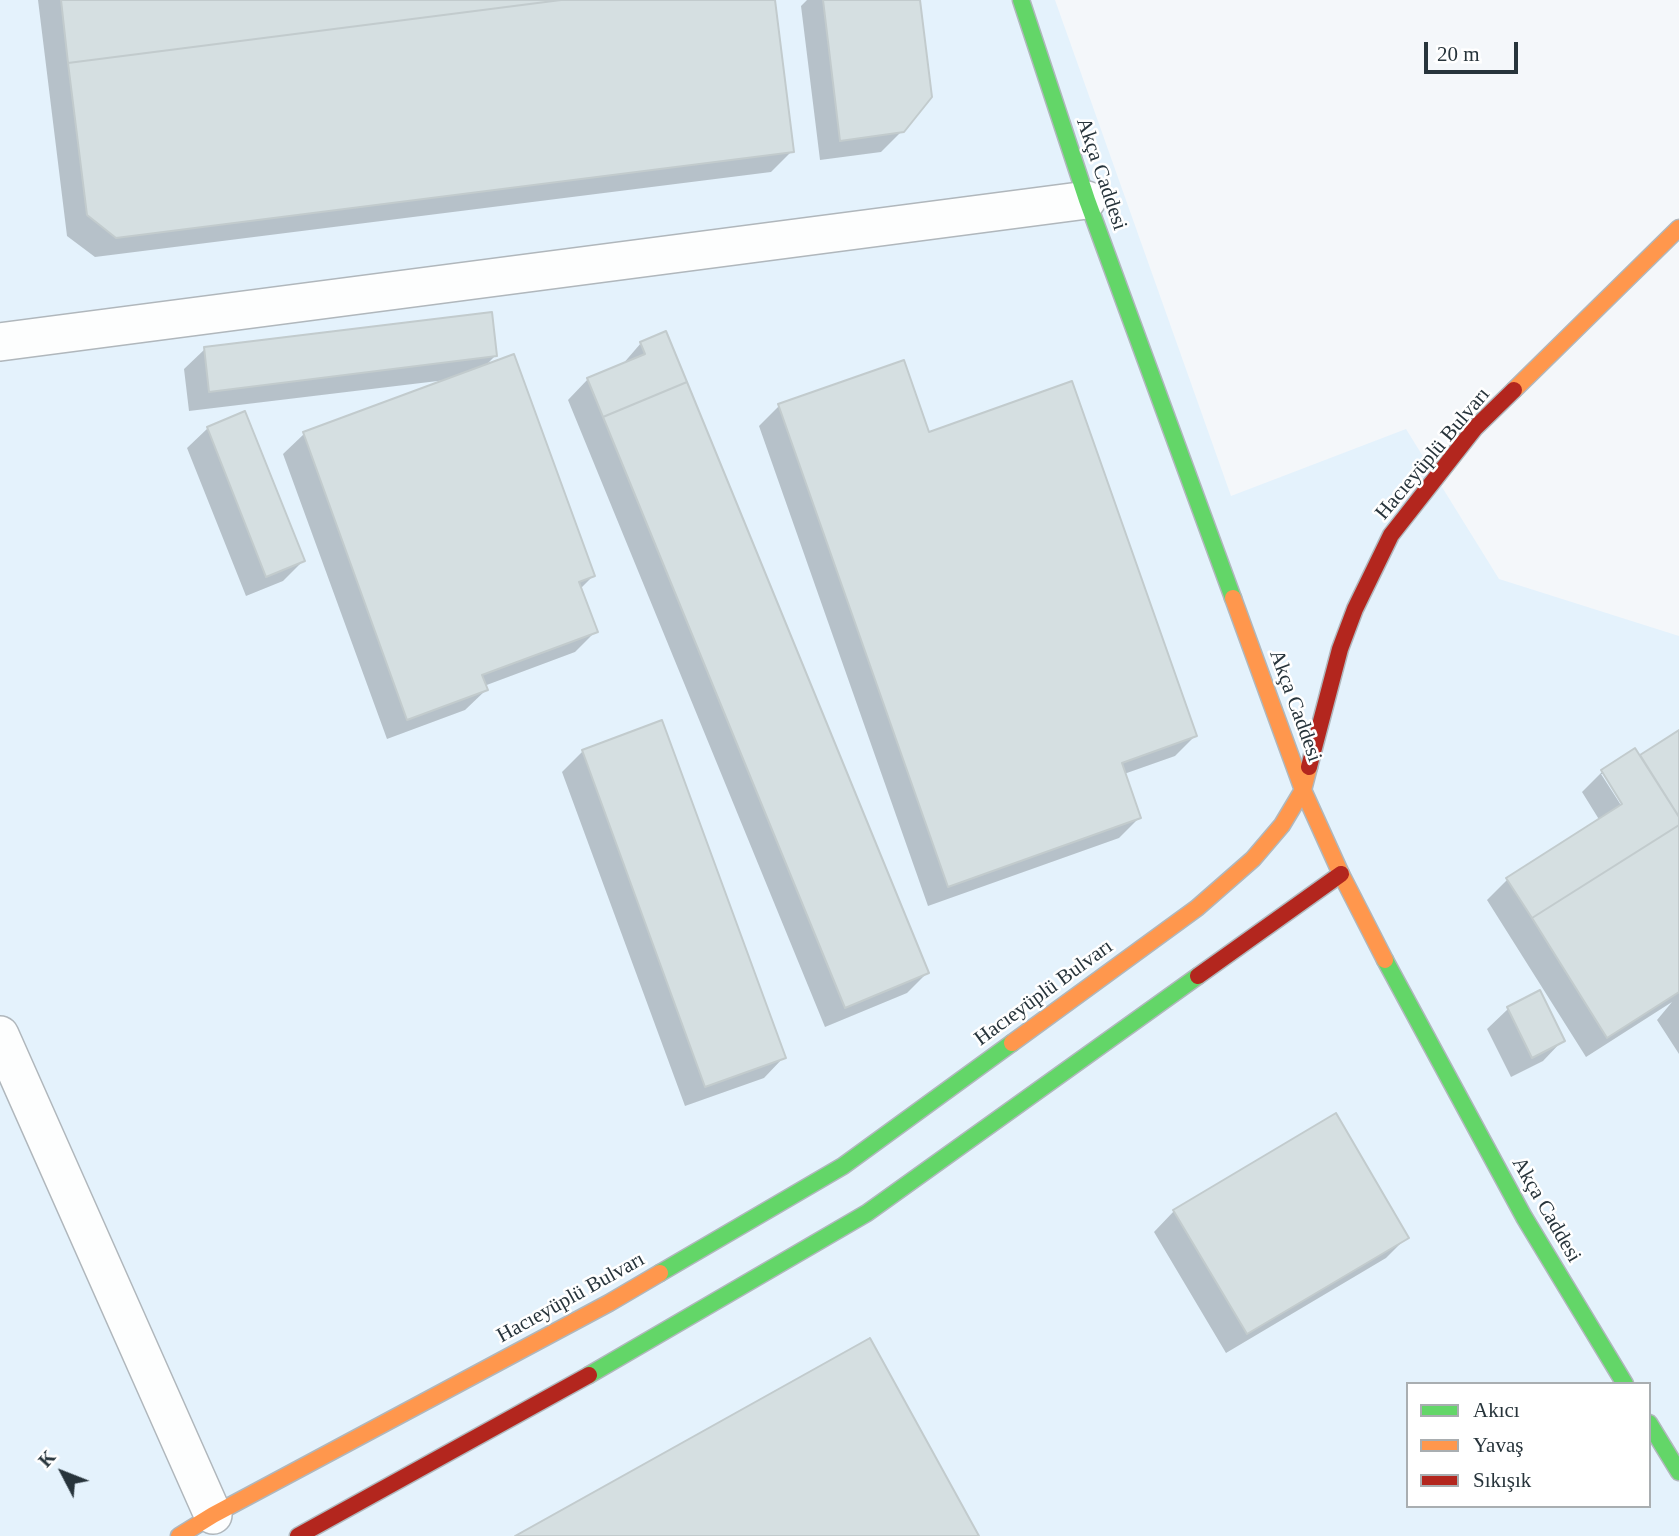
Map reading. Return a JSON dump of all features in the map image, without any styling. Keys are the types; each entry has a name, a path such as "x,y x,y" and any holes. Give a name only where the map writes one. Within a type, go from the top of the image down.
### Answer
{"street":[{"name":"Akça Caddesi","path":"1021,0 1087,200 1303,790 1341,874 1421,1030 1524,1217 1624,1382"},
{"path":"0,342 1087,200"},
{"name":"Hacıeyüplü Bulvarı","path":"179,1536 213,1515 609,1303 846,1172 1197,908 1253,859 1282,825 1303,790 1340,649 1355,609 1391,536 1475,428 1679,228"},
{"path":"299,1536 633,1351 864,1207 1341,874"},
{"path":"0,1034 213,1515"},
{"path":"1651,1426 1679,1472"}],"shaded area":[{"path":"0,0 1055,0 1231,496 1406,429 1499,579 1679,636 1679,1536 0,1536"}],"building":[{"path":"61,0 561,0 68,63"},
{"path":"561,0 775,0 794,152 116,238 87,215 68,63"},
{"path":"823,0 920,0 932,97 904,132 840,141"},
{"path":"492,312 497,356 209,392 204,347"},
{"path":"666,331 687,382 603,417 587,378 645,354 640,342"},
{"path":"514,354 595,576 579,582 598,632 482,675 488,690 407,720 303,432"},
{"path":"904,360 929,432 1072,381 1197,736 1122,763 1141,818 948,887 778,404"},
{"path":"687,382 929,973 845,1008 603,417"},
{"path":"245,411 305,561 266,577 207,427"},
{"path":"662,720 786,1058 705,1087 582,750"},
{"path":"1679,730 1679,817 1640,755"},
{"path":"1635,748 1679,817 1679,825 1532,918 1506,878 1622,804 1601,770"},
{"path":"1679,825 1679,992 1607,1038 1532,918"},
{"path":"1540,990 1565,1041 1532,1058 1507,1007"},
{"path":"1336,1113 1409,1238 1247,1334 1173,1210"},
{"path":"870,1338 979,1536 515,1536"}],"traffic: fast":[{"path":"1021,0 1087,200 1233,598"},
{"path":"1385,960 1524,1217 1624,1382"},
{"path":"589,1375 867,1213 1198,976"},
{"path":"660,1273 843,1166 1012,1043"},
{"path":"1651,1426 1679,1472"}],"traffic: slow":[{"path":"1514,390 1679,228"},
{"path":"1233,598 1303,790 1341,874 1385,960"},
{"path":"1012,1043 1197,908 1253,859 1282,825 1303,790 1309,767"},
{"path":"179,1536 213,1515 609,1303 660,1273"}],"traffic: jam":[{"path":"1309,767 1340,649 1355,609 1391,535 1475,428 1514,390"},
{"path":"1198,976 1341,874"},
{"path":"298,1536 589,1375"}]}
